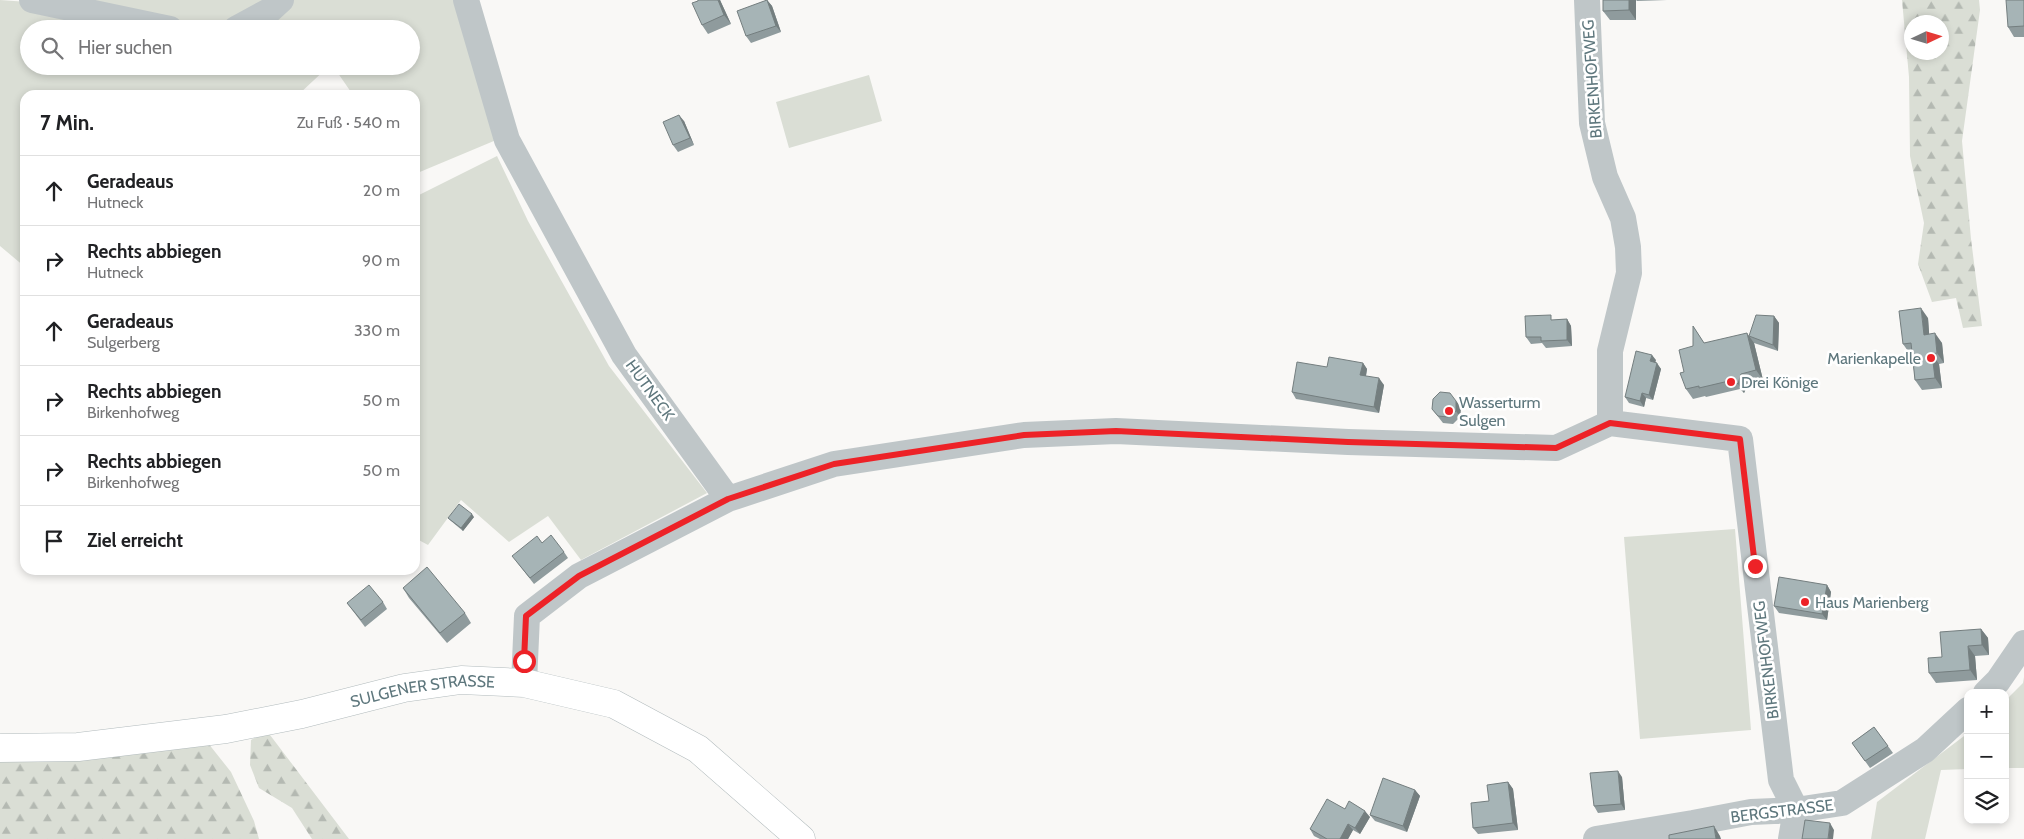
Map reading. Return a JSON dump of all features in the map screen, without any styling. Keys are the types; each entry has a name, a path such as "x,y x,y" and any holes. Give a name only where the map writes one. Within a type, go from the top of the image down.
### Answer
{"main road":[{"name":"SULGENER STRASSE","path":"0,748 78,747 226,729 302,714 404,688 462,680 524,683 614,704 698,749 801,839"}],"street":[{"path":"32,0 127,20"},
{"path":"252,20 269,11 281,0"},
{"name":"HUTNECK","path":"466,0 507,140 624,355 728,499"},
{"name":"BIRKENHOFWEG","path":"1587,0 1592,123 1605,177 1623,218 1628,247 1629,273 1610,351 1610,423 1740,439 1781,780 1796,810"},
{"path":"524,683 526,616 579,576 728,499 834,464 1024,435 1116,431 1348,442 1556,448 1610,423"},
{"path":"1990,689 1998,682 2024,644"},
{"name":"BERGSTRASSE","path":"1596,839 1751,812 1796,810 1842,804 1925,750 1964,714"},
{"path":"1791,839 1796,810"}],"green space":[{"path":"0,0 28,2 99,20 20,20 20,75 319,75 303,90 20,90 20,263 0,246"},
{"path":"63,0 272,0 244,20 146,20"},
{"path":"292,0 462,0 501,138 420,172 420,90 350,90 339,75 420,75 420,20 264,20"},
{"path":"1902,0 1979,0 1980,10 1962,141 1971,239 1982,326 1963,328 1956,298 1932,302 1918,264 1924,223 1910,156 1907,60 1949,60 1949,15 1904,15 1904,22"},
{"path":"869,75 882,121 789,148 776,102"},
{"path":"497,156 528,221 609,366 707,493 581,560 548,516 509,542 461,500 428,545 420,541 420,194"},
{"path":"1735,529 1751,730 1640,739 1624,537"},
{"path":"2024,677 2024,768 2009,768 2009,697 2023,683"},
{"path":"267,731 349,839 312,839 292,808 259,788 250,765 251,740"},
{"path":"1964,736 1964,769 1941,770 1925,839 1871,839 1877,802"},
{"path":"208,743 231,772 254,821 259,839 0,839 0,761 56,761 185,744"}],"building":[{"path":"698,0 718,0 724,15 702,25 692,3"},
{"path":"767,0 776,26 746,36 737,11"},
{"path":"1603,0 1629,0 1629,10 1603,11"},
{"path":"2006,0 2024,0 2024,26 2008,27"},
{"path":"679,115 690,138 673,145 663,122"},
{"name":"Marienkapelle","path":"1921,308 1924,335 1935,333 1937,353 1932,354 1935,378 1915,380 1911,343 1903,344 1899,311"},
{"path":"1551,315 1551,320 1567,319 1567,340 1541,341 1541,337 1526,337 1525,316"},
{"path":"1756,315 1774,316 1773,345 1749,336"},
{"path":"1693,326 1704,343 1747,333 1756,370 1741,374 1738,384 1733,380 1686,389 1680,373 1684,372 1679,350 1693,346"},
{"path":"1636,351 1652,355 1650,361 1657,363 1649,395 1642,393 1640,401 1625,397"},
{"path":"1329,357 1363,363 1360,375 1379,378 1374,407 1292,392 1297,362 1327,367"},
{"path":"1440,392 1450,393 1456,401 1456,411 1448,417 1438,416 1432,409 1433,399"},
{"path":"459,504 472,514 461,528 448,518"},
{"path":"551,535 564,552 530,578 512,556 537,536 542,543"},
{"path":"427,567 465,613 440,633 403,588"},
{"name":"Haus Marienberg","path":"1779,577 1827,585 1822,614 1774,606"},
{"path":"369,585 383,602 361,620 347,603"},
{"path":"1981,629 1982,645 1968,646 1970,670 1929,673 1928,658 1942,657 1940,632"},
{"path":"1874,727 1888,746 1865,761 1852,743"},
{"path":"1618,771 1621,804 1594,806 1590,773"},
{"path":"1383,778 1415,790 1403,826 1370,815"},
{"path":"1508,782 1513,823 1473,828 1471,803 1489,801 1487,785"},
{"path":"1327,799 1345,809 1349,801 1365,811 1355,828 1348,824 1340,839 1327,839 1310,829"},
{"path":"1805,820 1830,823 1828,839 1802,839"},
{"path":"1714,826 1716,839 1669,839 1669,835"}],"place":[{"name":"Marienkapelle","path":"1931,358"},
{"name":"Drei Könige","path":"1731,382"},
{"name":"Wasserturm Sulgen","path":"1449,411"},
{"name":"Haus Marienberg","path":"1805,602"}],"route":[{"path":"524,661 526,616 579,576 728,499 834,464 1024,435 1116,431 1348,442 1556,448 1610,423 1740,439 1755,566"}]}
